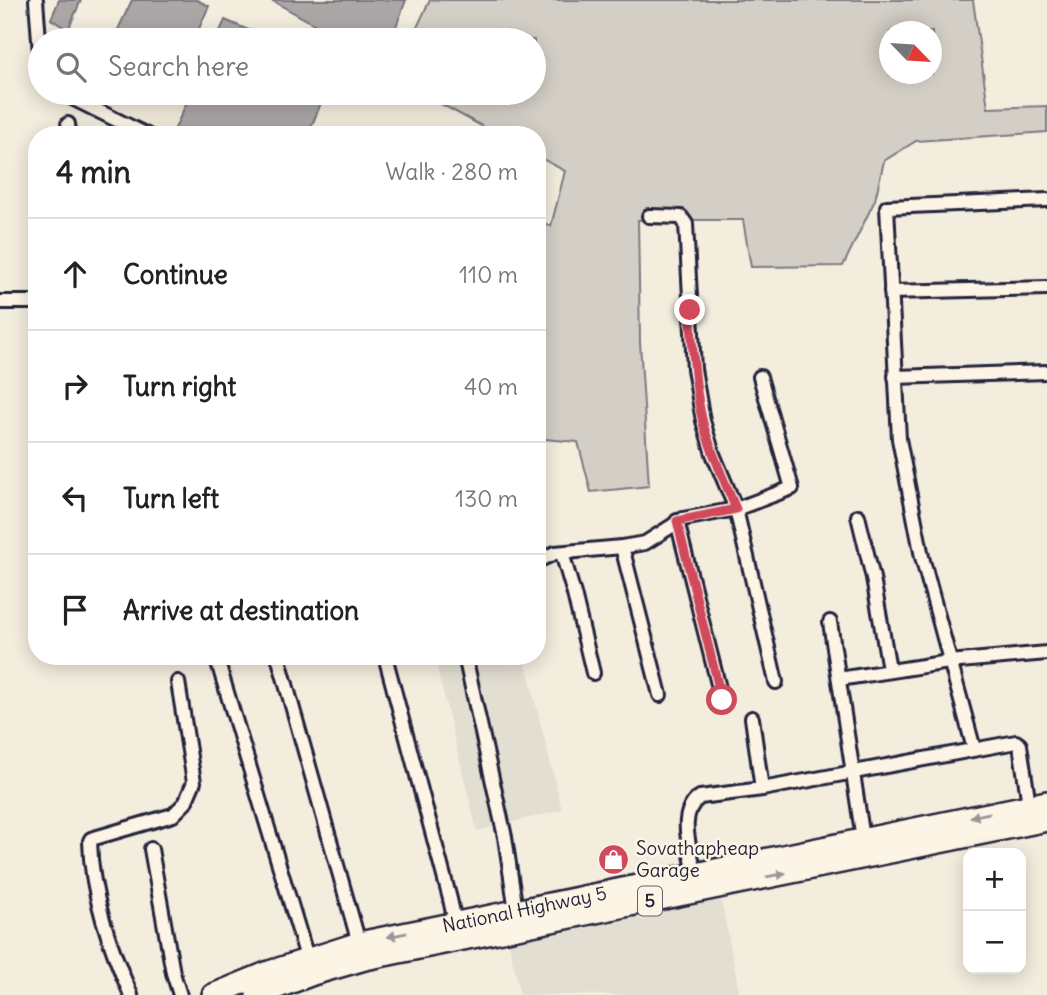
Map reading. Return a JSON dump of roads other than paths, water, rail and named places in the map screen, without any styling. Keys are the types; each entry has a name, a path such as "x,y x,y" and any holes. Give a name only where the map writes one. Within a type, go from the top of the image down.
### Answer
{"highway":[{"name":"National Highway 5","path":"257,995 359,943 456,932 863,839 1039,813"},
{"name":"National Highway 5","path":"684,882 1039,813"},
{"name":"National Highway 5","path":"213,995 310,966 365,959 516,911 561,910"}],"street":[{"path":"36,0 38,28"},
{"path":"86,105 129,126"},
{"path":"974,749 922,557 901,451 887,207 1047,200"},
{"path":"649,216 681,217 686,224 694,369 703,421 713,454 736,509 776,682"},
{"path":"891,292 1047,288"},
{"path":"0,302 28,302"},
{"path":"895,377 1047,372"},
{"path":"546,557 555,553 622,547 652,540 677,521 736,509 792,487 760,377"},
{"path":"858,516 873,578 889,669"},
{"path":"677,521 722,700"},
{"path":"622,547 660,695"},
{"path":"562,553 575,594 593,673"},
{"path":"830,622 863,839"},
{"path":"839,679 889,669 1047,653"},
{"path":"219,665 310,966"},
{"path":"281,665 359,943"},
{"path":"387,665 456,932"},
{"path":"467,665 505,836 516,911"},
{"path":"131,995 113,954 94,876 90,841 173,815 189,795 194,782 178,682"},
{"path":"752,718 762,789"},
{"path":"684,882 686,817 692,803 700,797 762,789 1011,742 1020,746 1039,813"},
{"path":"151,849 173,973 180,995"}],"place":[{"name":"Sovathapheap Garage","path":"613,859"}]}
